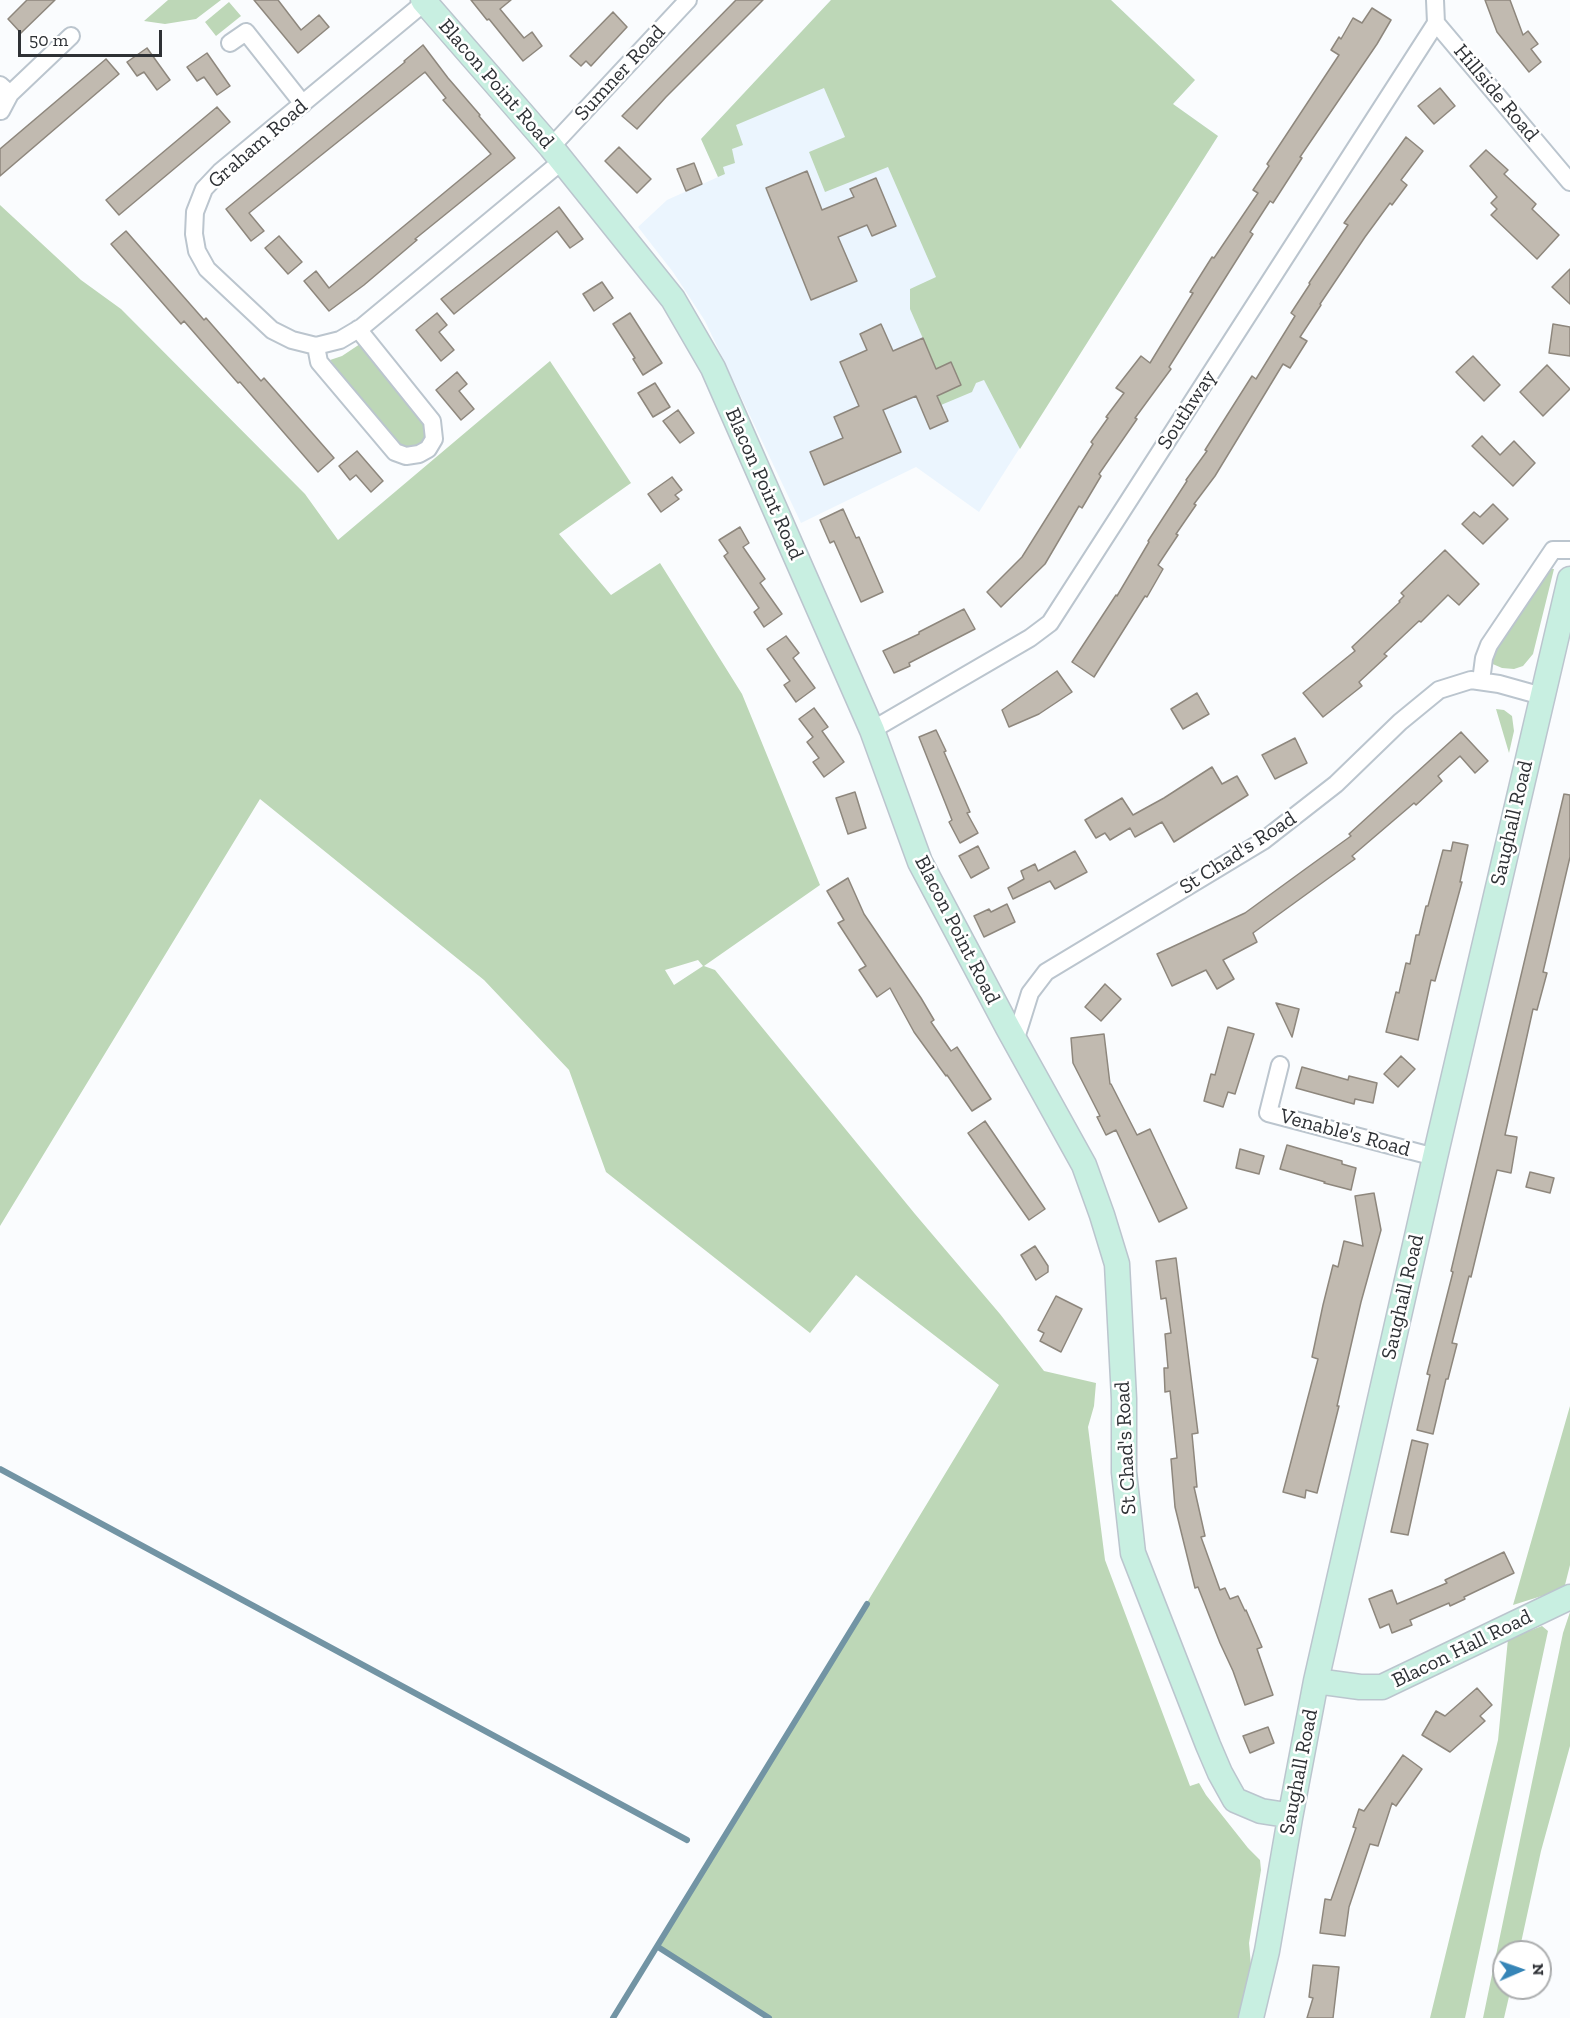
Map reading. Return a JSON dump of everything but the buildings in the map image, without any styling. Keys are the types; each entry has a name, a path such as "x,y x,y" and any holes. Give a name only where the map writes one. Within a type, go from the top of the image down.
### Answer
{"street":[{"name":"Sumner Road","path":"557,154 688,0"},
{"path":"1435,0 1436,23"},
{"name":"Blacon Point Road","path":"424,1 557,154 673,299 713,368 872,730 920,862 1011,1035"},
{"name":"Graham Road","path":"316,346 292,340 272,330 207,269 197,251 194,234 195,212 204,189 220,172 424,1"},
{"name":"Hillside Road","path":"1436,23 1570,182"},
{"name":"Southway","path":"872,730 1030,638 1050,623 1436,23"},
{"path":"230,44 246,32 303,104"},
{"path":"1,111 5,90 71,36"},
{"path":"358,329 432,421 434,439 428,449 419,454 406,456 394,452 319,362 316,346 340,340 358,329 557,154"},
{"path":"1481,681 1484,658 1490,645 1553,550 1570,550"},
{"name":"Saughall Road","path":"1251,2018 1267,1951 1316,1681 1435,1156 1570,579"},
{"name":"St Chad's Road","path":"1290,1818 1261,1811 1235,1800 1208,1744 1133,1553 1124,1473 1124,1399 1117,1264 1084,1165 1011,1035 1030,993 1046,972 1263,841 1336,784 1400,722 1439,690 1471,680 1499,684 1542,696"},
{"name":"Venable's Road","path":"1280,1065 1268,1113 1435,1156"},
{"name":"Blacon Hall Road","path":"1316,1681 1360,1687 1382,1687 1570,1597"}],"shaded area":[{"path":"831,0 1111,0 1195,80 1173,104 1218,136 979,512 916,467 801,523 705,321 673,272 638,227 667,200 718,177 701,139"}],"green space":[{"path":"168,0 221,0 196,19 165,24 144,21"},
{"path":"831,0 1111,0 1195,80 1173,104 1218,136 1020,449 984,380 976,383 972,392 941,405 937,395 961,385 951,363 919,376 932,359 910,309 910,289 936,277 888,167 825,192 809,152 845,137 824,88 736,125 743,145 732,149 735,163 723,167 725,174 718,177 701,139"},
{"path":"229,2 241,16 216,36 205,22"},
{"path":"0,205 81,280 121,309 305,494 338,540 550,361 631,483 559,534 611,595 660,563 742,694 820,885 704,966 715,970 1000,1314 1044,1371 1096,1383 1094,1406 1088,1427 1105,1560 1190,1786 1199,1783 1206,1795 1260,1860 1261,1870 1249,1943 1251,1966 1243,2018 769,2018 658,1947 999,1385 856,1275 810,1333 606,1172 569,1070 484,980 260,799 0,1226","holes":["698,960 703,966 674,985 665,970"]},
{"path":"360,344 425,426 426,441 418,446 400,447 330,360 342,356"},
{"path":"1549,569 1554,569 1533,654 1523,666 1514,669 1502,668 1488,662"},
{"path":"1496,709 1504,710 1512,716 1514,731 1509,753"},
{"path":"1570,1406 1570,1565 1564,1589 1513,1605"},
{"path":"1570,1612 1570,1746 1541,1851 1522,1940 1499,1940 1563,1633"},
{"path":"1542,1626 1548,1631 1465,2018 1430,2018 1498,1740 1508,1639"},
{"path":"1492,1975 1492,2000 1508,2000 1504,2018 1483,2018"}],"waterway":[{"path":"0,1469 687,1840"},
{"path":"613,2018 867,1604"},
{"path":"658,1947 769,2018"}]}
